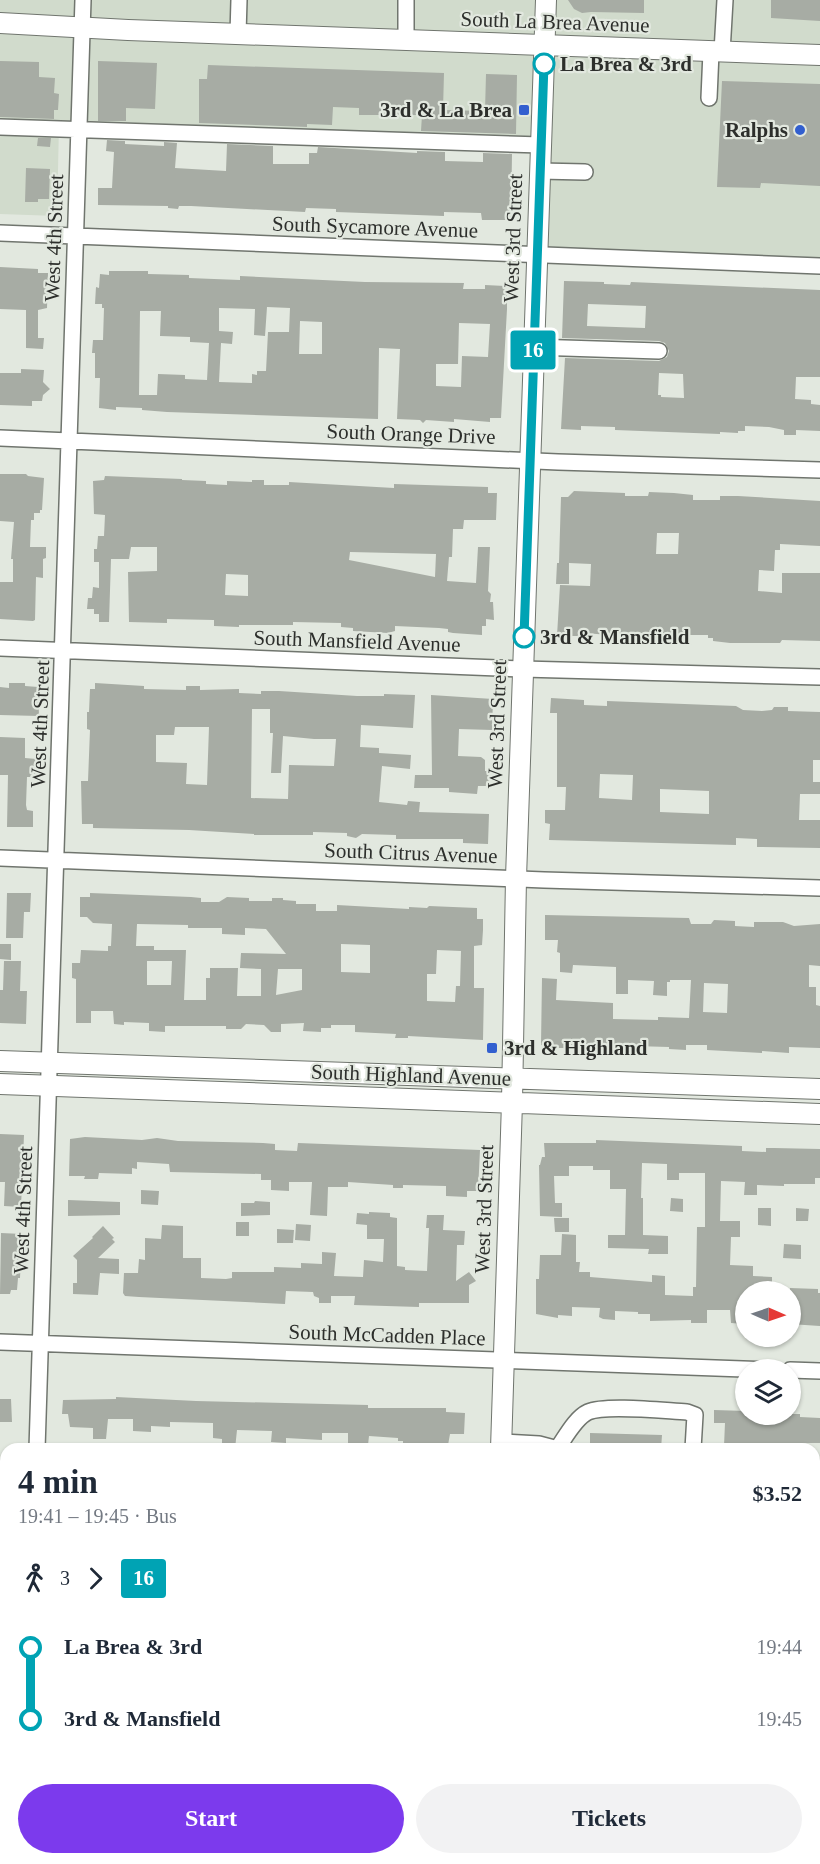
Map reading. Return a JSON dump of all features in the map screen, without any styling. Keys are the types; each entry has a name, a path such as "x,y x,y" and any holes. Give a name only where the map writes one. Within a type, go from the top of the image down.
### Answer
{"main road":[{"name":"West 3rd Street","path":"501,1443 512,1102 516,878 546,0"},
{"name":"South La Brea Avenue","path":"0,23 820,55"},
{"name":"South Highland Avenue","path":"0,1061 820,1089"},
{"name":"South Highland Avenue","path":"0,1084 820,1114"}],"street":[{"name":"West 4th Street","path":"37,1443 83,0"},
{"path":"238,34 239,0"},
{"path":"406,0 406,40"},
{"path":"709,98 725,0"},
{"path":"0,127 541,145"},
{"path":"540,171 585,172"},
{"name":"South Sycamore Avenue","path":"0,232 820,267"},
{"path":"533,347 659,351"},
{"name":"South Orange Drive","path":"0,438 820,470"},
{"name":"South Mansfield Avenue","path":"0,648 523,669 820,677"},
{"name":"South Citrus Avenue","path":"0,858 820,888"},
{"name":"South McCadden Place","path":"0,1342 735,1369"},
{"path":"801,1370 820,1371"},
{"path":"562,1443 578,1420 588,1412 616,1408 687,1412 695,1415 693,1443"}],"shaded area":[{"path":"0,0 820,0 820,262 537,252 540,144 59,124 57,216 0,214"}],"building":[{"path":"568,0 644,0 644,13 582,13 574,9"},
{"path":"771,0 820,0 820,21 771,18"},
{"path":"0,61 39,62 39,77 55,78 54,93 59,94 58,110 54,110 54,119 0,117"},
{"path":"98,61 157,63 155,109 126,108 126,121 98,121"},
{"path":"208,65 444,73 443,110 485,111 486,74 517,75 516,134 421,131 422,115 359,115 359,108 333,107 332,125 307,124 307,127 199,123 199,79 207,79"},
{"path":"722,81 820,84 820,186 761,183 760,188 717,187"},
{"path":"38,138 51,138 50,147 37,146"},
{"path":"107,140 125,141 125,144 164,146 164,142 177,143 175,168 226,171 227,144 273,146 273,164 309,164 309,153 317,153 318,147 417,153 417,151 445,152 445,161 483,162 483,153 512,154 511,217 507,217 507,220 482,220 481,213 444,212 444,216 336,212 336,209 306,208 305,212 191,206 179,206 178,209 168,208 168,206 98,205 98,188 112,188 114,152 106,151"},
{"path":"26,168 50,169 49,199 25,202"},
{"path":"0,267 38,269 38,273 48,273 47,308 38,310 38,338 44,338 43,349 26,348 26,310 0,309"},
{"path":"109,271 148,271 148,274 189,275 189,278 240,280 240,276 365,282 464,283 463,289 485,289 485,285 505,286 507,287 507,309 501,418 490,418 490,422 454,419 454,422 426,420 423,423 420,420 397,419 400,349 379,348 378,419 99,408 100,378 95,378 95,353 92,353 93,340 103,340 104,308 102,304 95,304 96,287 99,288 100,274 109,275","holes":["267,307 290,308 289,332 268,332 266,371 257,371 257,375 252,374 252,383 219,382 221,343 232,344 233,332 219,331 219,308 255,309 254,335 265,336","140,311 161,311 160,336 190,337 190,342 209,343 207,380 185,379 185,375 158,374 157,395 139,395","300,321 322,322 322,354 299,354","459,323 490,324 488,357 462,356 461,387 436,386 436,364 458,364"]},
{"path":"564,281 820,290 820,377 796,377 795,399 811,400 811,404 820,405 820,431 796,430 796,435 784,435 784,430 745,426 745,431 720,432 720,434 615,430 615,427 581,426 581,430 561,429 565,358 659,361 667,357 669,351 665,343 659,341 562,338","holes":["588,304 646,306 645,328 587,326","659,373 683,374 684,398 658,395"]},
{"path":"21,369 44,370 43,382 50,389 43,395 42,401 32,401 32,406 0,405 0,373 21,373"},
{"path":"0,474 26,474 44,478 42,510 40,513 34,513 34,520 31,520 30,547 46,547 46,558 43,559 43,578 36,577 35,620 33,621 0,619 0,582 13,582 13,559 11,559 14,522 0,521"},
{"path":"105,476 182,479 227,485 227,481 264,480 264,485 289,485 289,482 394,488 394,484 488,487 488,493 497,493 496,520 464,520 463,529 453,529 452,557 449,557 447,581 476,583 478,547 490,547 488,591 491,594 490,602 493,602 494,620 486,619 486,626 482,626 482,635 453,633 448,632 448,629 439,628 395,626 395,631 388,633 353,631 353,628 341,627 341,623 293,622 293,625 239,625 239,627 214,626 214,620 167,619 167,623 129,622 128,572 157,571 157,547 131,547 129,559 111,559 109,622 99,622 99,614 94,614 94,609 87,609 88,598 92,598 93,587 99,588 99,562 94,562 94,549 97,549 98,536 104,536 105,515 94,514 93,481 104,480","holes":["350,552 436,554 435,577 349,560","226,574 248,575 248,596 225,595"]},
{"path":"574,491 625,493 625,496 648,496 649,492 693,495 693,500 720,500 720,496 738,496 820,501 820,546 780,544 780,550 775,550 774,571 759,570 758,591 782,593 782,573 820,573 820,641 782,640 780,643 730,643 713,641 713,638 708,638 708,635 686,635 686,639 679,638 679,641 658,641 659,634 636,633 635,637 584,633 584,636 557,636 560,585 590,586 591,564 569,563 569,584 556,584 561,497 568,497","holes":["657,533 679,533 678,554 656,554"]},
{"path":"9,683 25,683 25,686 38,687 39,716 0,715 0,687 9,688"},
{"path":"95,683 144,686 144,689 186,690 186,686 200,686 200,690 239,689 239,693 261,694 261,691 279,691 357,696 415,695 413,728 361,725 360,747 379,748 379,753 411,755 410,769 382,766 379,802 407,805 408,801 420,802 419,812 489,814 488,844 463,843 463,839 396,839 396,835 362,834 356,838 347,836 347,833 313,832 313,835 254,835 189,830 93,828 93,824 82,824 81,781 88,781 90,730 87,729 87,712 89,712 90,689 95,689","holes":["252,709 270,709 270,733 273,733 271,773 281,773 283,736 336,739 334,766 289,765 288,799 251,798","175,727 209,727 207,785 186,784 187,763 156,762 156,735 174,735"]},
{"path":"431,695 493,699 492,730 459,729 458,756 481,757 485,760 485,771 490,771 489,786 478,786 477,794 449,792 449,788 414,788 415,775 432,775"},
{"path":"551,698 584,700 584,705 607,706 607,701 736,706 743,710 762,711 772,710 774,707 788,707 788,711 820,712 820,760 813,760 813,782 820,782 820,794 800,794 799,820 820,820 820,848 757,847 757,839 736,838 736,845 549,840 550,824 545,823 545,810 565,810 566,787 557,787 557,713 550,713","holes":["600,774 633,775 632,800 599,798","660,789 709,791 709,814 660,812"]},
{"path":"0,737 25,738 25,758 36,759 36,777 27,777 26,805 27,810 33,811 33,827 7,827 8,775 0,775"},
{"path":"7,893 31,893 30,912 24,912 23,938 6,938"},
{"path":"90,893 191,897 201,898 201,902 219,902 227,897 249,898 249,901 272,901 272,898 283,898 283,900 296,901 296,904 316,904 316,911 337,911 337,905 409,909 409,907 427,908 429,906 477,908 477,919 483,919 483,930 482,945 474,946 474,988 484,988 483,1040 408,1036 408,1038 395,1038 396,1034 355,1032 355,1025 331,1025 331,1028 321,1028 321,1032 303,1031 304,1023 281,1024 281,1032 271,1032 264,1025 246,1024 241,1029 226,1029 226,1026 165,1026 165,1032 149,1031 149,1023 114,1024 113,1011 91,1011 91,1023 76,1023 76,979 72,978 72,963 80,963 81,950 108,951 108,946 111,946 112,924 93,923 87,917 80,917 80,897 90,897","holes":["137,924 222,928 222,934 245,935 245,928 266,929 286,954 241,953 240,968 261,969 261,996 237,996 238,968 210,968 210,978 206,978 206,1000 184,1000 186,950 154,950 154,946 136,946","341,944 370,945 370,973 341,972","437,950 461,951 460,986 456,986 455,1002 427,1001 427,974 436,974","147,961 172,961 171,985 147,985","278,969 302,969 302,990 276,995"]},
{"path":"545,915 689,918 691,924 711,924 714,920 735,921 735,926 754,927 754,922 783,922 794,926 820,924 820,966 809,965 809,987 816,987 816,1005 820,1006 820,1048 789,1047 789,1053 762,1051 762,1053 707,1050 707,1045 686,1045 686,1050 634,1046 634,1048 558,1048 541,1045 542,978 557,979 556,1000 613,1003 613,1019 658,1020 658,1017 689,1018 691,980 667,982 667,996 653,995 654,981 628,980 628,994 616,994 616,967 573,965 572,973 560,972 558,940 545,940","holes":["704,983 728,984 727,1013 703,1012"]},
{"path":"0,944 11,944 11,960 0,959"},
{"path":"4,961 21,961 20,991 27,991 26,1024 0,1023 0,990 3,990"},
{"path":"0,1134 24,1135 21,1207 4,1206 5,1182 0,1182"},
{"path":"85,1137 263,1143 275,1144 275,1150 297,1151 298,1143 480,1150 478,1191 467,1191 467,1197 446,1196 446,1186 403,1185 403,1188 393,1188 393,1185 348,1182 348,1187 328,1187 327,1216 310,1215 312,1182 289,1182 289,1191 271,1190 271,1180 261,1180 261,1174 170,1172 169,1164 137,1162 137,1169 132,1168 132,1174 99,1173 98,1179 69,1176 70,1139"},
{"path":"596,1140 742,1146 742,1151 766,1152 766,1148 820,1149 820,1178 815,1178 815,1184 757,1185 757,1195 744,1195 745,1182 721,1181 720,1221 740,1221 740,1237 731,1237 730,1265 753,1266 753,1276 772,1277 772,1281 735,1281 735,1323 731,1323 730,1310 707,1310 707,1323 691,1323 691,1320 650,1321 650,1314 615,1311 615,1320 603,1319 599,1317 600,1308 572,1307 572,1316 558,1315 558,1318 536,1314 536,1279 539,1279 540,1255 561,1255 562,1234 576,1235 576,1262 580,1262 579,1272 590,1272 590,1277 652,1282 652,1275 665,1276 665,1295 693,1296 693,1287 696,1287 697,1227 705,1227 705,1173 679,1173 679,1180 667,1180 667,1164 642,1163 643,1235 668,1236 668,1254 648,1254 649,1249 608,1248 608,1235 625,1235 626,1189 610,1189 610,1170 593,1170 593,1166 569,1166 569,1176 554,1176 555,1203 562,1203 562,1217 540,1216 539,1165 542,1157 545,1157 544,1143 596,1143"},
{"path":"141,1190 159,1191 158,1205 141,1204"},
{"path":"671,1198 683,1199 683,1212 670,1211"},
{"path":"68,1200 120,1202 120,1215 68,1216"},
{"path":"255,1201 270,1202 270,1215 241,1216 241,1203 254,1203"},
{"path":"758,1208 771,1208 771,1226 758,1225"},
{"path":"796,1208 809,1209 808,1221 796,1221"},
{"path":"369,1212 390,1213 390,1217 397,1218 397,1266 405,1267 405,1270 427,1271 429,1228 426,1228 427,1215 444,1215 443,1230 465,1231 464,1245 457,1245 456,1281 469,1272 476,1281 469,1285 469,1303 419,1303 419,1307 354,1305 355,1296 331,1296 331,1303 319,1303 319,1298 314,1296 313,1292 286,1291 285,1304 139,1297 125,1296 123,1293 124,1273 138,1273 139,1259 145,1260 145,1238 161,1239 162,1225 183,1226 183,1258 201,1258 201,1278 226,1279 232,1278 232,1272 274,1272 274,1267 301,1268 301,1263 322,1264 322,1252 336,1253 334,1276 363,1277 364,1260 383,1262 384,1239 367,1239 367,1225 356,1224 357,1213 369,1214"},
{"path":"554,1218 569,1218 569,1232 555,1232"},
{"path":"236,1222 249,1222 249,1236 236,1236"},
{"path":"296,1224 311,1225 310,1241 295,1240"},
{"path":"103,1226 115,1242 98,1258 119,1259 119,1274 100,1273 98,1295 73,1294 73,1283 77,1283 77,1260 73,1256"},
{"path":"277,1229 294,1230 293,1243 277,1243"},
{"path":"1,1233 22,1234 20,1278 18,1278 17,1290 11,1290 10,1294 0,1294"},
{"path":"784,1244 801,1245 801,1259 783,1258"},
{"path":"801,1288 818,1289 820,1326 801,1325"},
{"path":"116,1397 368,1405 368,1408 446,1408 446,1412 465,1413 464,1434 450,1434 448,1443 403,1443 403,1441 398,1441 398,1438 369,1436 368,1443 348,1443 348,1433 322,1433 322,1440 286,1438 286,1443 271,1442 272,1431 237,1430 236,1443 222,1443 222,1439 213,1438 213,1423 170,1422 170,1427 151,1426 151,1432 133,1431 133,1419 108,1419 106,1439 93,1439 93,1428 70,1427 68,1414 62,1414 63,1400 116,1399"},
{"path":"0,1399 11,1399 12,1422 0,1422"},
{"path":"714,1410 735,1411 735,1425 801,1425 801,1417 820,1418 820,1443 724,1443 725,1423 714,1423"},
{"path":"590,1433 662,1435 661,1443 590,1443"}],"bus line":[{"name":"16","path":"524,637 544,64"}],"place":[{"name":"La Brea & 3rd","path":"544,64"},
{"name":"3rd & La Brea","path":"524,110"},
{"name":"Ralphs","path":"800,130"},
{"name":"3rd & Mansfield","path":"524,637"},
{"name":"3rd & Highland","path":"492,1048"}]}
